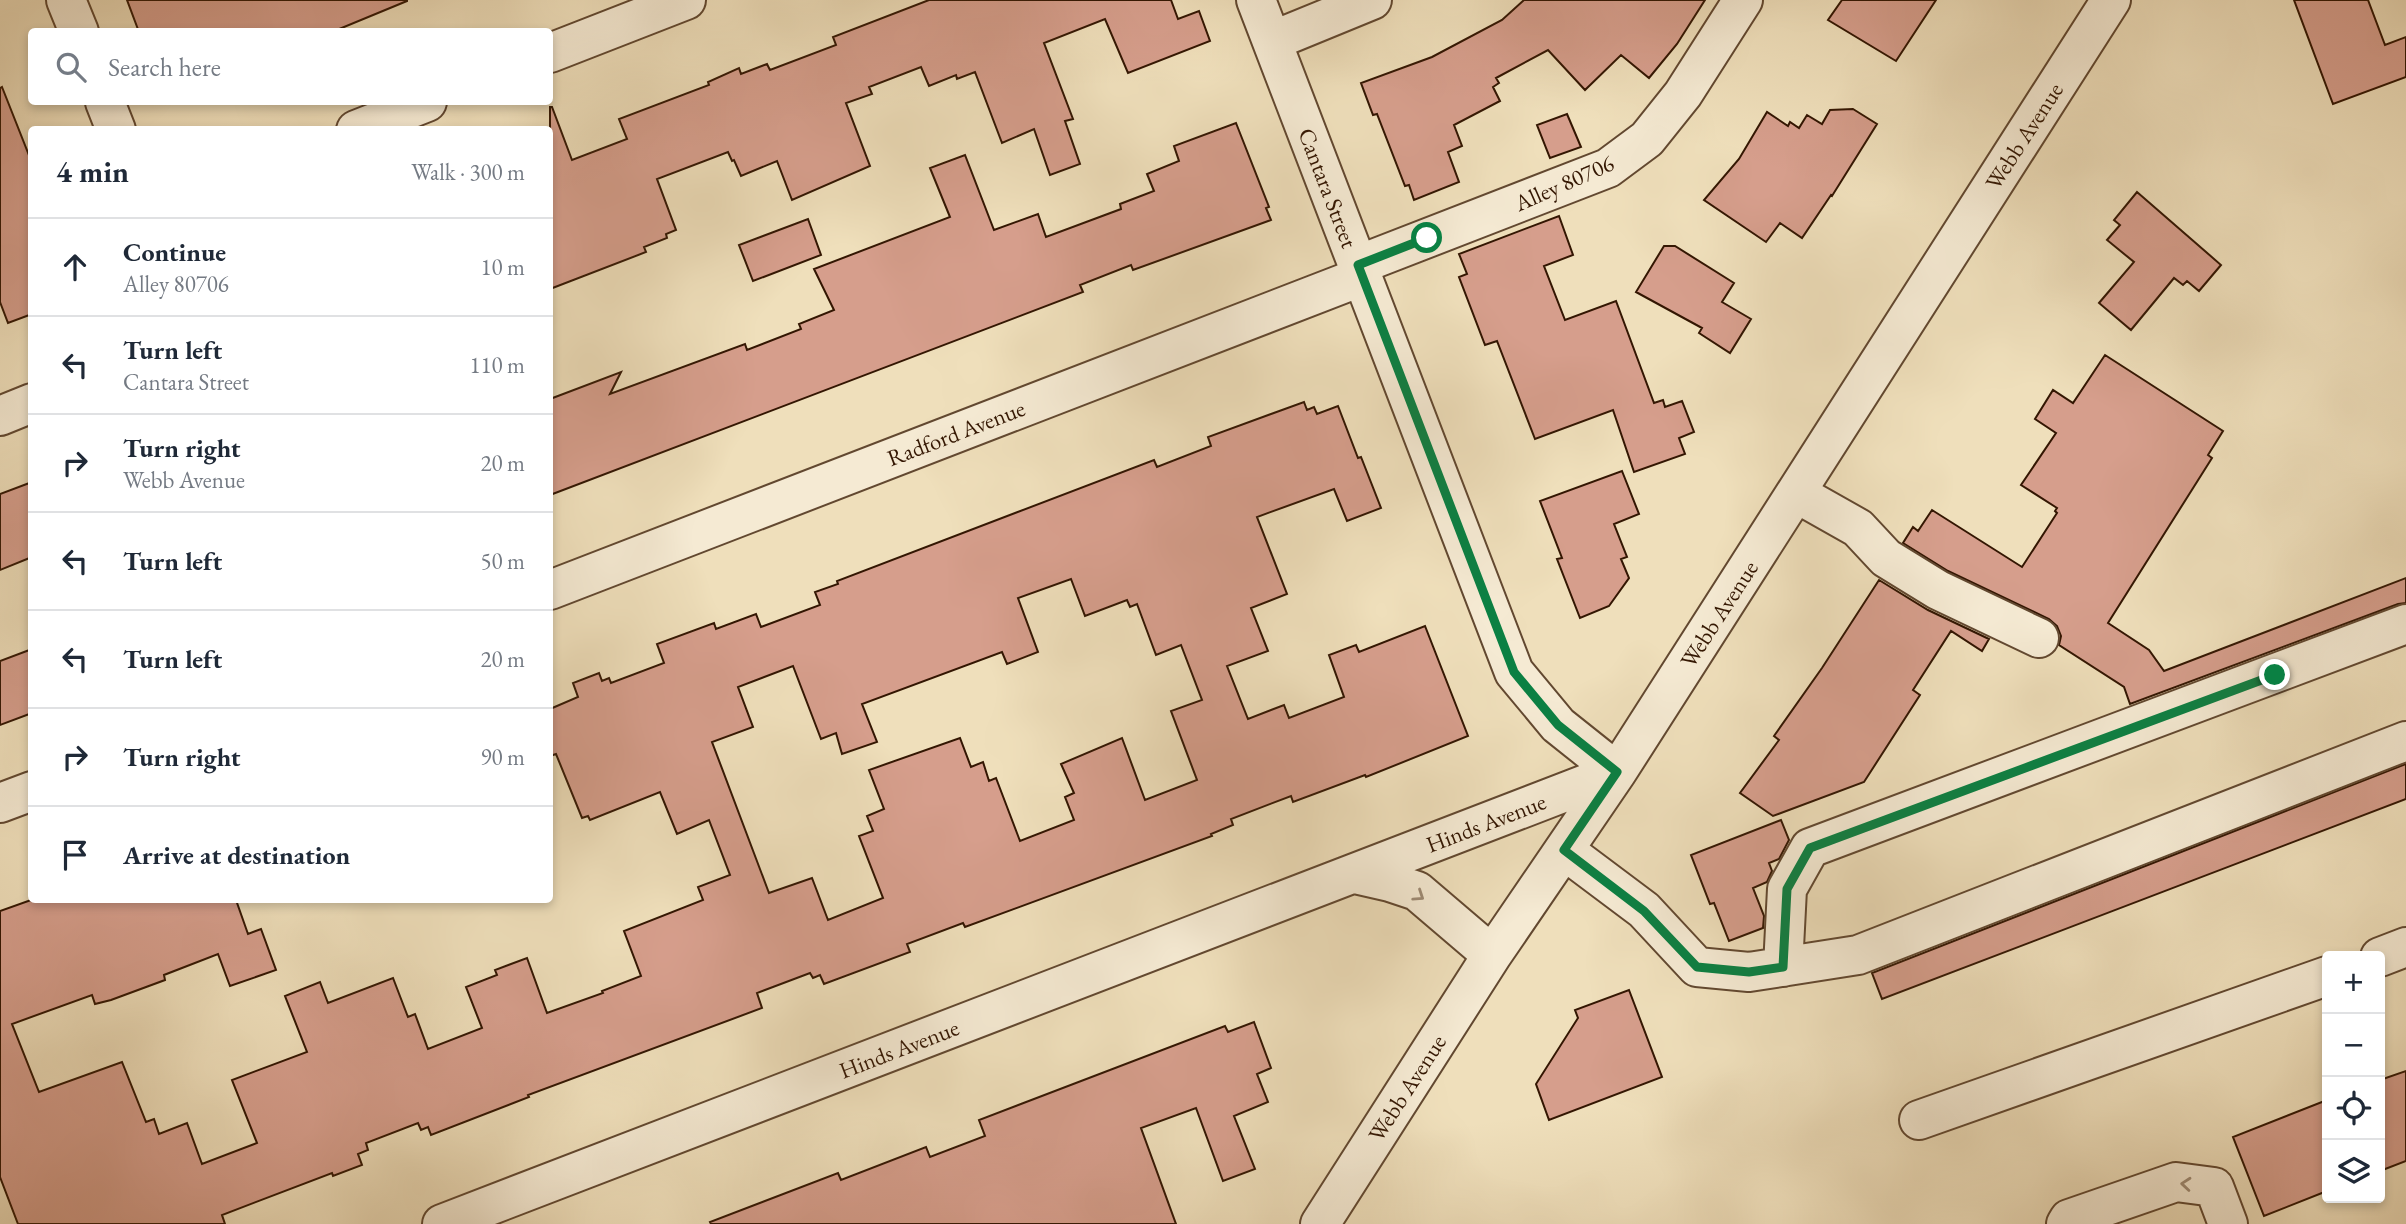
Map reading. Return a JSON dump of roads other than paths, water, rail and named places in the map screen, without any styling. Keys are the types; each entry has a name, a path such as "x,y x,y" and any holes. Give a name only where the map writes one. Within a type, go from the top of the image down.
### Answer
{"street":[{"path":"66,0 77,28"},
{"path":"553,53 686,0"},
{"name":"Cantara Street","path":"1256,0 1514,672 1558,725 1617,772"},
{"path":"1272,41 1373,0"},
{"name":"Alley 80706","path":"1360,271 1608,168 1647,139 1683,94 1743,0"},
{"name":"Webb Avenue","path":"1320,1224 1492,955 1617,772 2112,0"},
{"path":"106,105 114,126"},
{"path":"366,126 419,105"},
{"name":"Radford Avenue","path":"553,589 1360,271"},
{"path":"0,416 28,405"},
{"path":"1796,492 1858,528 1886,558 1938,590 2039,638"},
{"path":"1783,967 1787,889 1810,848 2406,624"},
{"path":"1564,850 1644,911 1697,967 1749,972 1858,954 2406,741"},
{"name":"Hinds Avenue","path":"442,1224 1617,772"},
{"path":"0,803 28,792"},
{"path":"1355,874 1417,891 1492,955"},
{"path":"2385,955 2406,947"},
{"path":"1919,1120 2322,978"},
{"path":"2066,1224 2069,1219 2176,1182 2214,1187 2228,1224"}]}
